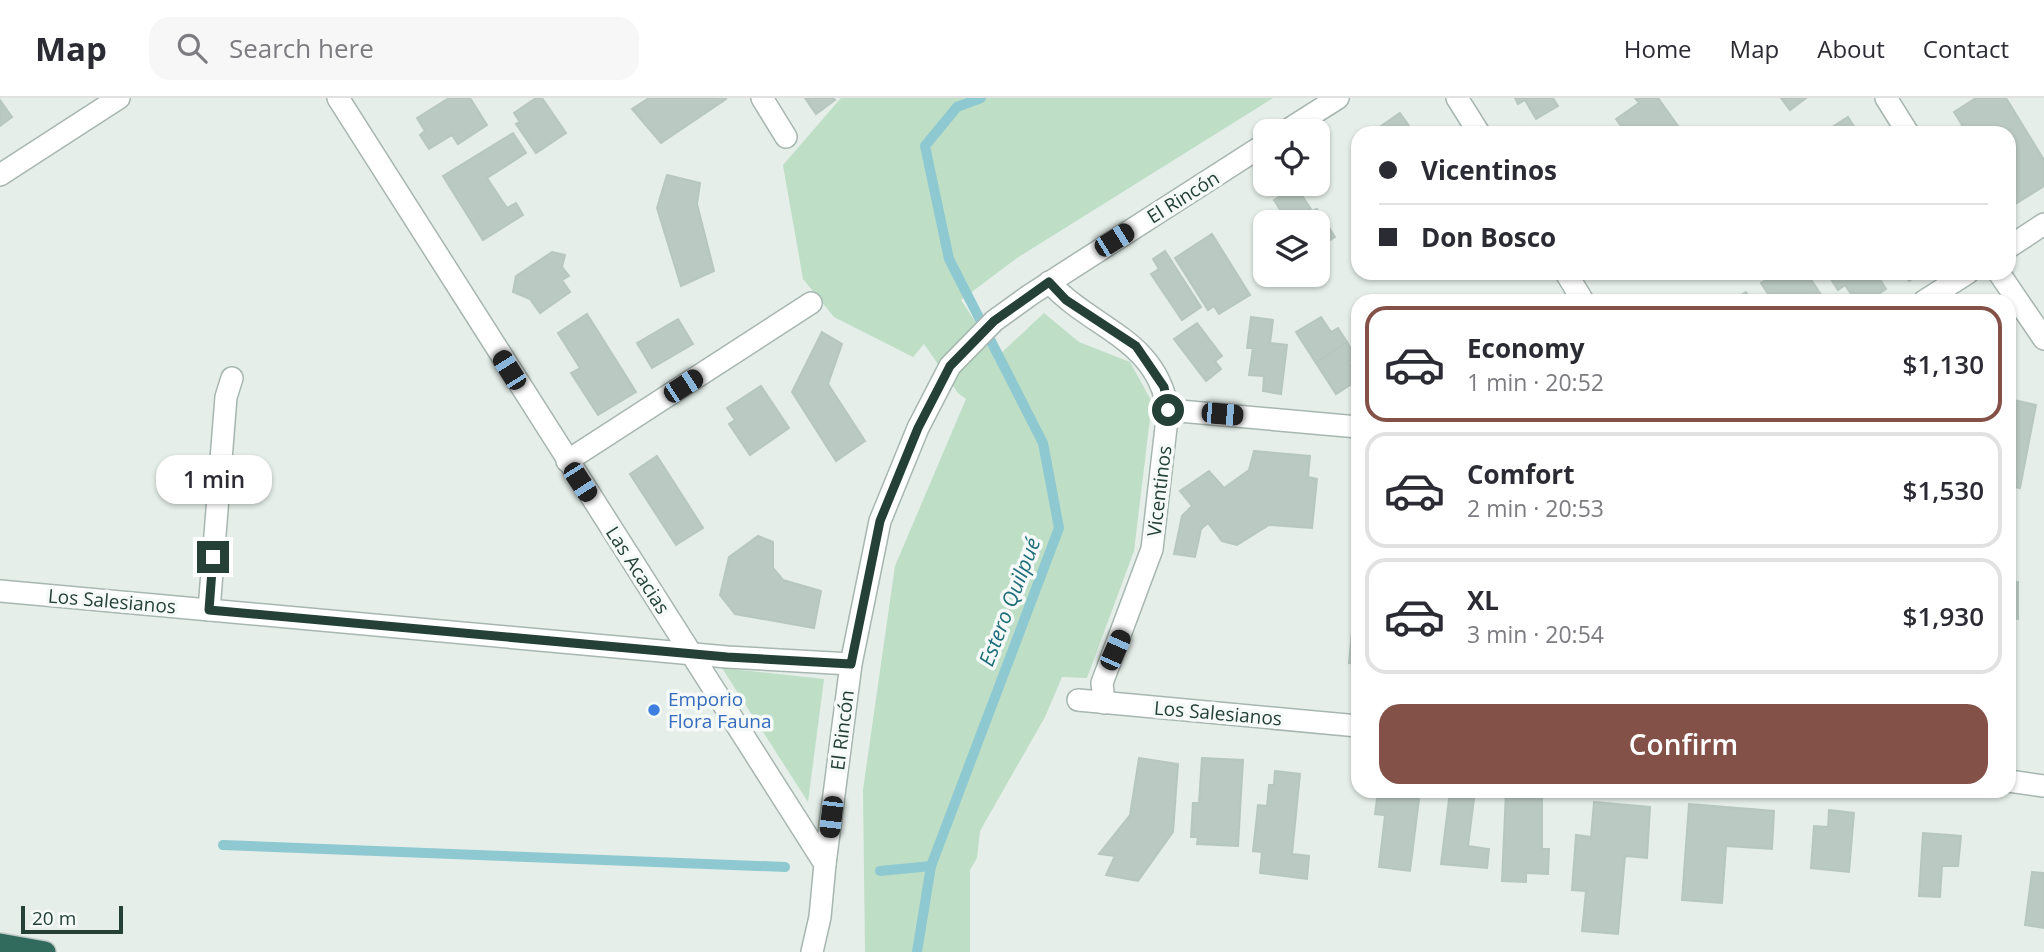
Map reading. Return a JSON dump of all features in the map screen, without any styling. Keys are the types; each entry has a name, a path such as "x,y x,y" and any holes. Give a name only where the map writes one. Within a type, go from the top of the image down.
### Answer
{"highway":[{"path":"0,944 45,952"}],"street":[{"path":"0,174 118,98"},
{"name":"Las Acacias","path":"338,98 825,864"},
{"path":"762,98 786,137"},
{"path":"1305,119 1338,98"},
{"path":"1457,98 1475,126"},
{"path":"1886,98 1904,126"},
{"name":"El Rincón","path":"812,952 851,664 880,521 918,428 950,366 994,321 1049,282 1253,152"},
{"path":"2016,242 2044,224"},
{"path":"1935,294 1957,280"},
{"name":"Vicentinos","path":"1049,282 1066,300 1136,346 1164,387 1168,410 1152,549 1101,683 1104,703"},
{"path":"2016,298 2044,339"},
{"path":"567,461 811,303"},
{"path":"209,610 226,397 232,378"},
{"path":"1168,410 1351,426"},
{"name":"Los Salesianos","path":"0,591 851,664"},
{"name":"Los Salesianos","path":"1078,700 1351,725"},
{"path":"2016,782 2044,786"}],"green space":[{"path":"841,98 1273,98 1017,258 961,300 998,356 1044,313 1079,342 1130,362 1152,402 1134,551 1087,678 1062,677 1045,717 980,831 977,858 970,870 970,952 865,952 863,790 895,566 966,399 958,393 924,344 913,357 834,317 803,279 783,165"},
{"path":"722,668 824,679 808,802"}],"building":[{"path":"449,98 470,98 487,125 458,144 452,135 429,149 420,135 425,131 417,118"},
{"path":"536,98 542,98 566,133 536,153 516,124 520,122 514,113"},
{"path":"649,98 726,99 661,143 632,109"},
{"path":"805,98 833,98 835,100 816,114"},
{"path":"1515,98 1553,98 1558,106 1536,119 1525,100 1518,104"},
{"path":"1635,98 1658,98 1678,126 1621,126 1616,119 1639,103"},
{"path":"1781,98 1806,98 1790,110"},
{"path":"1976,98 2006,98 2044,160 2044,186 2016,204 2016,126 1963,126 1954,112"},
{"path":"0,100 12,117 0,126"},
{"path":"1400,113 1409,126 1381,126"},
{"path":"1848,117 1854,126 1834,126"},
{"path":"513,133 526,153 487,178 507,208 516,203 523,215 483,240 443,176"},
{"path":"667,175 700,183 697,204 714,271 681,286 657,208"},
{"path":"1280,196 1302,196 1311,210 1280,210 1274,200"},
{"path":"1212,234 1250,295 1219,314 1214,306 1208,310 1175,258"},
{"path":"1165,251 1201,307 1182,320 1151,274 1159,269 1153,259"},
{"path":"552,252 565,255 562,267 569,276 562,280 570,292 540,313 530,299 513,292 516,276"},
{"path":"1766,280 1812,280 1820,294 1768,294 1761,283"},
{"path":"1832,280 1880,280 1886,289 1878,294 1851,294 1845,285 1838,290"},
{"path":"587,314 636,392 598,415 571,373 580,368 558,333"},
{"path":"1251,317 1273,320 1270,343 1287,345 1281,394 1263,391 1264,376 1249,375 1253,348 1247,348"},
{"path":"1321,317 1331,332 1338,328 1347,342 1316,363 1296,332"},
{"path":"678,319 693,344 652,368 637,343"},
{"path":"1197,323 1222,356 1215,361 1221,369 1206,381 1174,339"},
{"path":"822,332 842,344 828,384 865,441 836,461 792,392"},
{"path":"1347,342 1351,349 1351,384 1336,394 1316,363"},
{"path":"761,386 789,428 750,455 729,424 735,420 727,408"},
{"path":"2016,401 2036,405 2020,488 2016,487"},
{"path":"1254,451 1310,456 1308,477 1317,479 1312,528 1269,525 1237,545 1222,541 1208,523 1201,529 1195,557 1174,554 1182,516 1192,506 1180,491 1209,471 1224,488 1249,470"},
{"path":"657,456 703,528 676,545 630,474"},
{"path":"758,536 773,542 773,568 783,580 821,591 814,628 735,614 720,595 729,557"},
{"path":"2016,582 2018,582 2016,619"},
{"path":"1139,758 1178,764 1173,832 1138,881 1106,875 1115,856 1099,854 1130,815"},
{"path":"1202,758 1243,760 1238,846 1197,844 1198,837 1191,837 1193,803 1199,803"},
{"path":"1275,771 1300,774 1292,854 1309,856 1307,879 1260,873 1262,852 1253,851 1258,805 1267,806 1269,785 1274,785"},
{"path":"1377,798 1419,798 1410,871 1379,867 1385,815 1375,814"},
{"path":"1449,798 1474,798 1468,846 1489,849 1487,868 1441,864"},
{"path":"1506,798 1542,798 1542,849 1549,849 1548,874 1526,873 1526,882 1502,881"},
{"path":"1594,802 1650,807 1647,858 1625,856 1618,934 1582,931 1586,891 1572,890 1576,835 1591,837"},
{"path":"1689,804 1774,811 1772,849 1726,846 1722,903 1682,900"},
{"path":"1829,810 1854,813 1849,872 1811,868 1814,826 1828,827"},
{"path":"1923,833 1961,836 1958,866 1942,866 1940,897 1919,896"},
{"path":"2032,872 2044,873 2044,928 2025,925"}],"waterway":[{"name":"Estero Quilpué","path":"917,952 931,866 1059,528 1043,443 949,259 925,146 957,107 981,98"},
{"path":"223,845 785,867"},
{"path":"880,871 931,866"}],"place":[{"name":"Emporio Flora Fauna","path":"654,710"}],"route":[{"path":"213,557 209,610 727,657 851,664 880,521 918,428 950,366 994,321 1049,282 1066,300 1136,346 1164,387 1168,410"}]}
